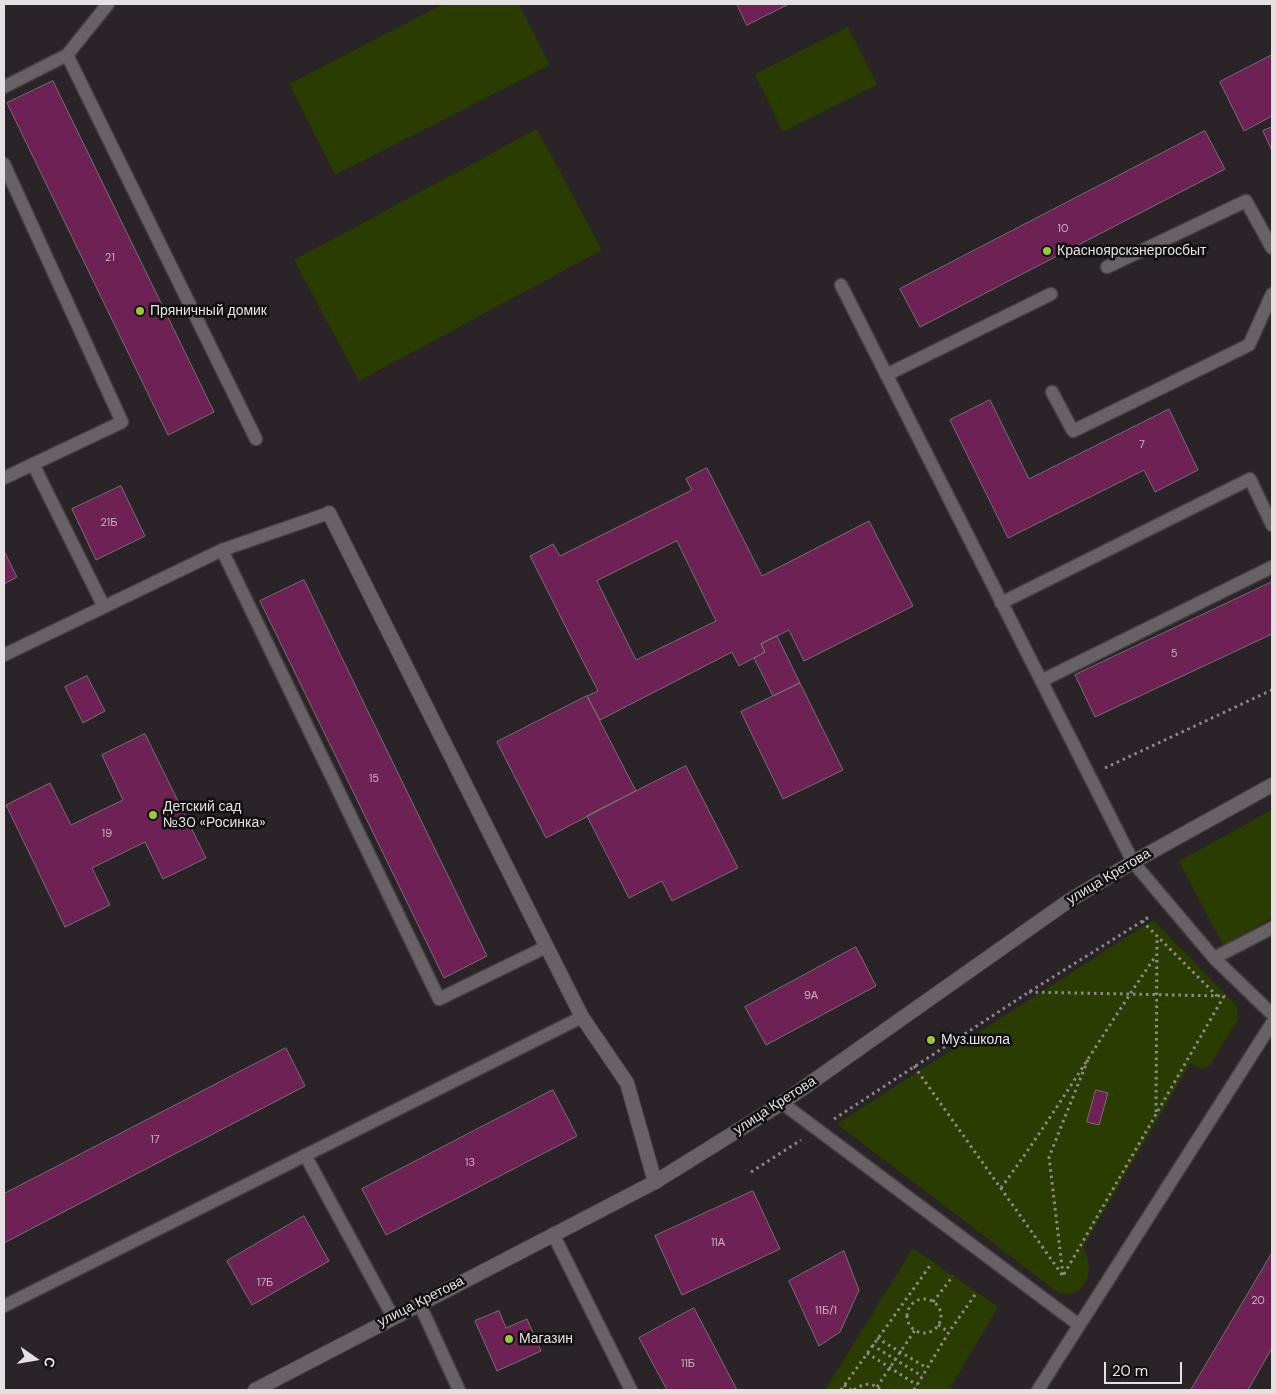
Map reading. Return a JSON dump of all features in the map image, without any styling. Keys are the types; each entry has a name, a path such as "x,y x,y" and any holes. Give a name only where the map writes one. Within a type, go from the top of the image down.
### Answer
{"street":[{"path":"329,513 582,1017 627,1083 655,1182"},
{"name":"улица Кретова","path":"255,1390 419,1303 655,1182 782,1103 1067,902 1133,862 1272,785"}],"lane":[{"path":"4,87 67,55 108,4"},
{"path":"67,55 256,439"},
{"path":"4,164 122,422 4,478"},
{"path":"1107,266 1246,201 1272,248"},
{"path":"841,285 1133,862 1214,958 1272,1014"},
{"path":"886,375 1051,294"},
{"path":"1052,392 1073,431 1249,345 1272,294"},
{"path":"34,464 104,607"},
{"path":"1001,603 1250,479 1272,525"},
{"path":"4,655 222,550 329,513"},
{"path":"222,550 439,999 546,947"},
{"path":"1041,680 1272,567"},
{"path":"1214,958 1272,928"},
{"path":"4,1306 582,1017"},
{"path":"1038,1390 1272,1023"},
{"path":"782,1103 1079,1325"},
{"path":"305,1155 393,1317"},
{"path":"553,1234 631,1390"},
{"path":"419,1303 459,1390"}],"path":[{"path":"1089,776 1272,690"},
{"path":"751,1172 1028,992 1149,917"},
{"path":"1142,921 1217,996"},
{"path":"1156,1113 1157,935"},
{"path":"1001,1188 1028,1152 1092,1050 1157,954"},
{"path":"1028,992 1224,996 1063,1276"},
{"path":"1063,1276 1049,1157 1092,1050"},
{"path":"914,1066 1063,1276"},
{"path":"841,1390 932,1263"},
{"path":"933,1302 953,1276"},
{"path":"914,1390 948,1332 977,1292"},
{"path":"922,1299 933,1302 940,1311 938,1325 928,1333 915,1330 907,1320 910,1307 916,1301 922,1299"},
{"path":"903,1302 910,1307"},
{"path":"938,1325 948,1332"},
{"path":"844,1385 853,1390 864,1384 879,1389 890,1368 915,1330"},
{"path":"877,1338 927,1368"},
{"path":"872,1345 922,1376"},
{"path":"867,1353 917,1385"}],"green space":[{"path":"444,4 519,4 550,65 335,175 289,84"},
{"path":"848,27 877,85 783,132 755,74"},
{"path":"537,129 602,250 359,381 294,260"},
{"path":"1272,810 1272,918 1223,945 1179,861"},
{"path":"1153,920 1237,1006 1238,1020 1210,1065 1202,1069 1190,1064 1083,1247 1087,1256 1088,1273 1083,1287 1069,1294 1059,1293 837,1124"},
{"path":"913,1248 998,1307 949,1390 825,1390"}],"building":[{"path":"737,4 789,4 747,25"},
{"path":"1272,55 1272,116 1244,131 1220,82"},
{"path":"53,81 214,412 168,435 7,103"},
{"path":"1272,127 1272,151 1263,131"},
{"path":"1205,131 1225,169 920,327 900,289"},
{"path":"990,400 1029,479 1169,409 1198,470 1155,492 1144,470 1008,538 950,420"},
{"path":"707,468 762,576 869,521 913,606 804,661 789,630 761,644 765,652 739,666 732,652 600,720 587,696 598,691 530,556 553,544 560,556 692,490 686,479","holes":["677,541 716,621 636,660 597,581"]},
{"path":"121,486 145,536 96,560 72,509"},
{"path":"4,551 17,577 4,584"},
{"path":"304,580 487,956 444,978 260,601"},
{"path":"1272,582 1272,634 1095,717 1075,675"},
{"path":"777,636 800,683 773,696 754,658 765,652 761,644"},
{"path":"87,676 105,711 83,723 65,687"},
{"path":"800,683 843,770 783,799 741,712"},
{"path":"587,696 636,791 546,838 497,742"},
{"path":"145,734 206,858 163,879 145,842 92,868 110,905 65,927 6,805 50,783 71,825 123,800 102,755"},
{"path":"686,766 738,868 672,901 662,881 629,898 587,816"},
{"path":"856,947 876,986 766,1045 745,1007"},
{"path":"286,1048 305,1086 4,1243 4,1194"},
{"path":"553,1090 577,1136 386,1235 362,1189"},
{"path":"1096,1090 1108,1093 1099,1125 1087,1122"},
{"path":"753,1191 780,1249 682,1295 655,1236"},
{"path":"304,1216 329,1261 252,1305 227,1261"},
{"path":"844,1251 859,1290 840,1332 819,1346 789,1281"},
{"path":"1272,1253 1272,1348 1248,1390 1191,1390"},
{"path":"694,1308 737,1390 667,1390 639,1338"},
{"name":"Магазин","path":"499,1311 506,1328 527,1319 541,1351 497,1371 475,1321"}],"place":[{"name":"Красноярскэнергосбыт","path":"1047,251"},
{"name":"Пряничный домик","path":"140,311"},
{"name":"Детский сад №30 «Росинка»","path":"153,815"},
{"name":"Муз.школа","path":"931,1040"},
{"name":"Магазин","path":"509,1339"}]}
